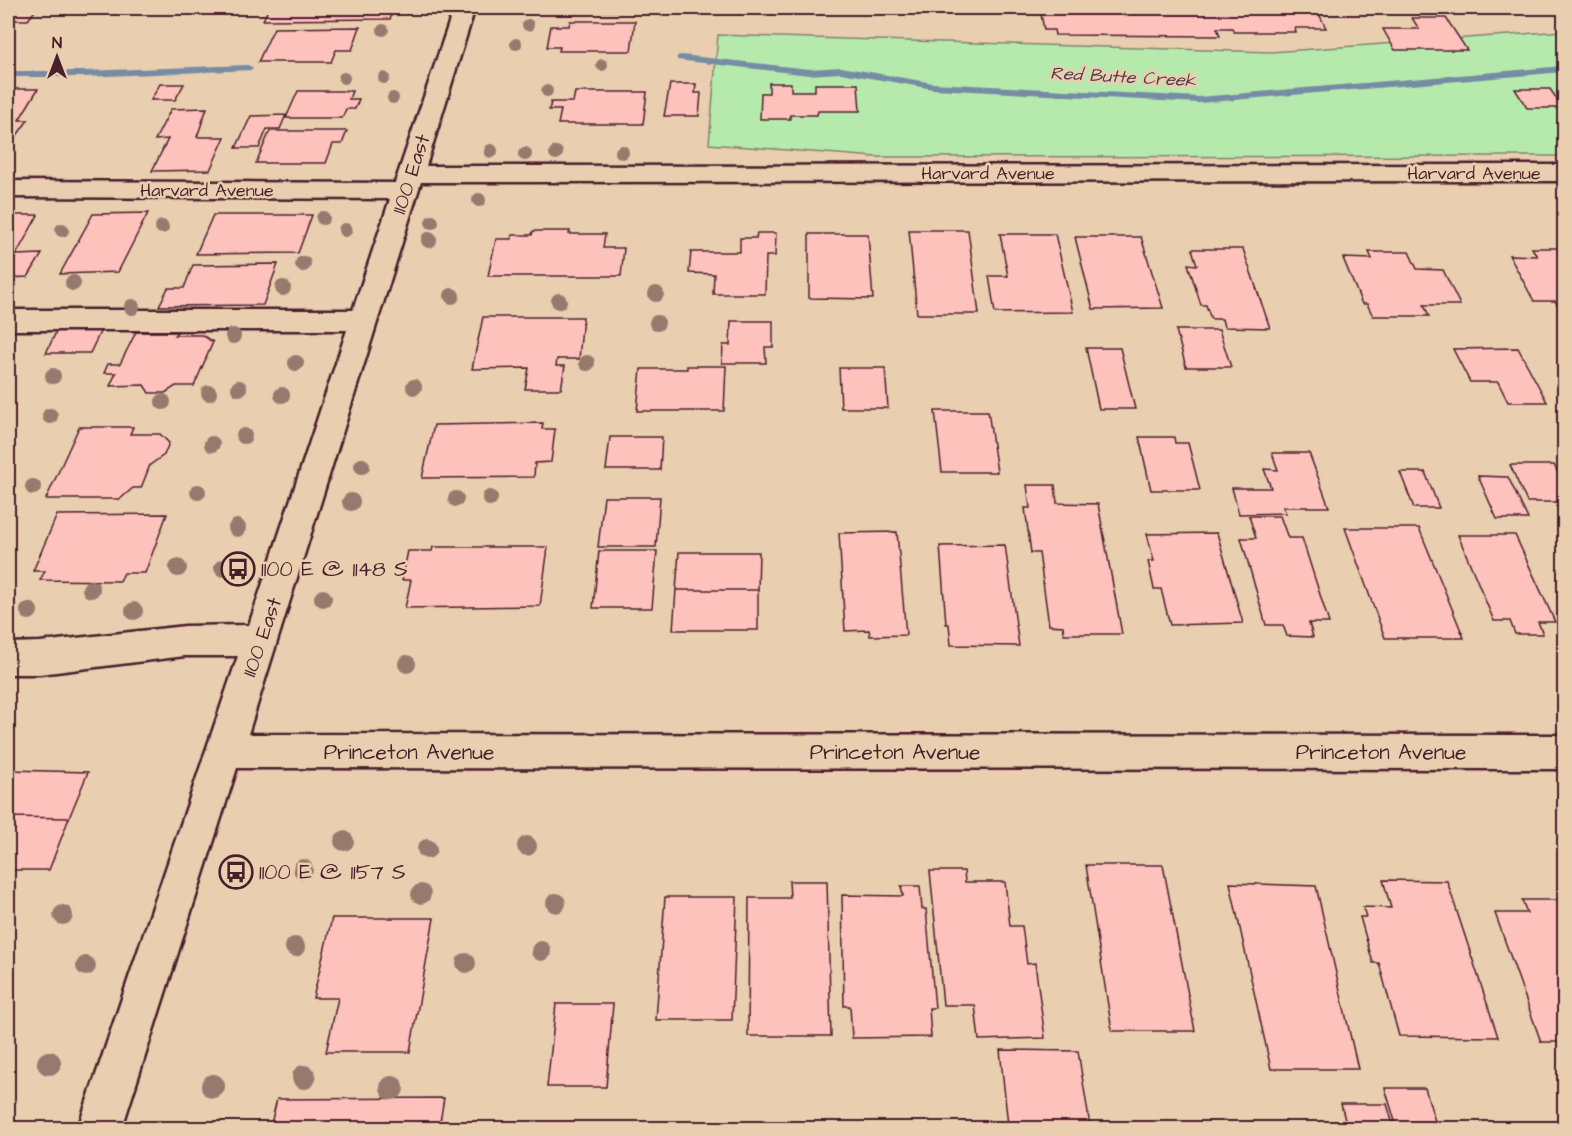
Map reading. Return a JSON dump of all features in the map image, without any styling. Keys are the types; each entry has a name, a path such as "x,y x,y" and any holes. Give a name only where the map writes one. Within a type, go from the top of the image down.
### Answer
{"street":[{"name":"1100 East","path":"100,1128 225,751 464,8"},
{"name":"Harvard Avenue","path":"8,189 408,182 1564,173"},
{"path":"8,320 364,320"},
{"path":"8,658 40,658 185,640 261,640"},
{"name":"Princeton Avenue","path":"225,751 1564,752"}],"green space":[{"path":"1564,31 1564,156 876,157 709,144 718,35 1271,52"}],"building":[{"path":"8,8 37,8 28,20 8,20"},
{"path":"269,8 394,8 390,19 263,20"},
{"path":"554,8 644,8 644,11 554,10"},
{"path":"1316,8 1326,28 1295,28 1296,32 1234,32 1232,28 1217,28 1220,36 1055,35 1054,30 1044,30 1040,9"},
{"path":"1412,18 1446,18 1467,50 1395,50 1383,29 1419,29"},
{"path":"570,21 635,21 631,51 559,51 560,47 547,47 551,26 569,26"},
{"path":"360,27 352,50 336,50 331,62 258,62 274,28"},
{"path":"769,83 791,83 791,91 815,91 815,84 858,84 860,111 818,111 817,115 790,115 790,119 760,119 761,93 769,93"},
{"path":"160,84 184,84 175,100 151,100"},
{"path":"670,84 696,84 695,93 701,93 699,116 664,116"},
{"path":"8,89 38,89 19,120 28,120 13,141 8,141"},
{"path":"1515,89 1550,89 1563,108 1527,108"},
{"path":"298,91 352,91 349,99 359,99 355,109 346,109 342,118 286,118"},
{"path":"575,92 647,92 643,124 558,124 561,110 549,110 551,102 573,102"},
{"path":"207,108 197,137 225,137 210,170 152,171 168,139 155,140 171,109"},
{"path":"286,115 280,129 267,129 259,148 236,148 251,116"},
{"path":"270,131 347,131 342,144 333,144 326,163 256,163"},
{"path":"148,213 118,272 60,274 93,214"},
{"path":"8,215 38,215 16,255 42,254 28,277 8,278"},
{"path":"213,215 312,215 298,253 196,254"},
{"path":"909,230 968,230 979,314 917,314"},
{"path":"533,231 605,234 603,248 624,248 621,276 488,276 496,239 511,239 512,235 532,235"},
{"path":"757,233 776,233 775,256 766,256 765,294 713,294 714,274 689,273 691,252 740,252 740,238 756,238"},
{"path":"809,234 868,234 873,299 809,298"},
{"path":"1000,234 1055,234 1073,312 995,313 989,276 1008,276"},
{"path":"1075,237 1141,237 1163,308 1093,309"},
{"path":"1532,248 1564,248 1564,317 1555,301 1534,301 1509,255 1537,256"},
{"path":"1192,249 1243,249 1270,328 1224,327 1222,319 1211,319 1206,305 1201,305 1188,264 1197,265"},
{"path":"1369,252 1409,252 1417,269 1443,270 1460,305 1424,305 1429,316 1373,316 1367,304 1362,304 1343,258 1372,259"},
{"path":"278,264 263,305 159,306 168,288 184,288 193,265"},
{"path":"483,317 583,317 579,359 557,359 556,366 565,366 561,389 525,389 529,368 472,369"},
{"path":"731,321 773,321 773,347 765,347 766,363 722,363 723,345 730,345"},
{"path":"58,328 102,328 90,353 46,353"},
{"path":"1176,330 1219,330 1231,367 1186,367"},
{"path":"136,332 177,332 175,335 202,335 213,342 194,386 176,386 165,393 149,393 144,385 110,386 116,373 104,373 108,364 120,364"},
{"path":"1086,348 1120,348 1135,409 1099,409"},
{"path":"1518,348 1547,402 1508,402 1498,382 1470,382 1453,349"},
{"path":"687,366 726,366 724,411 637,411 641,369 687,369"},
{"path":"839,368 885,368 888,408 841,408"},
{"path":"935,411 988,411 997,472 942,472"},
{"path":"543,423 542,429 555,429 551,462 535,463 534,477 422,478 434,425"},
{"path":"79,427 133,427 130,434 160,434 169,443 164,455 150,465 141,488 133,488 120,499 46,499"},
{"path":"610,437 662,437 660,470 606,470"},
{"path":"1139,437 1174,437 1175,443 1188,443 1200,490 1151,490"},
{"path":"1272,453 1309,453 1329,507 1283,507 1286,513 1239,514 1232,488 1271,488 1264,469 1278,470"},
{"path":"1510,465 1554,465 1564,485 1564,502 1527,502"},
{"path":"1400,472 1425,472 1439,508 1414,508"},
{"path":"1478,476 1508,477 1528,519 1497,519"},
{"path":"1027,485 1055,485 1057,503 1098,504 1122,634 1064,634 1063,626 1049,625 1039,553 1031,553 1025,508 1030,508"},
{"path":"604,497 660,497 656,547 598,547"},
{"path":"167,514 145,573 124,573 120,581 40,580 45,571 33,571 57,515"},
{"path":"1249,516 1280,516 1288,538 1302,538 1329,623 1309,623 1313,637 1287,636 1283,625 1266,625 1241,538 1256,538"},
{"path":"1345,528 1419,528 1464,638 1385,638"},
{"path":"897,532 906,635 870,636 869,630 845,631 839,533"},
{"path":"1217,533 1243,623 1170,625 1161,589 1154,589 1148,561 1154,561 1147,534"},
{"path":"1458,535 1515,535 1555,622 1538,622 1543,634 1515,634 1510,621 1494,621"},
{"path":"1005,545 1019,646 951,645 949,624 946,624 940,546"},
{"path":"433,547 548,547 540,606 405,608 411,580 402,580 408,551 432,551"},
{"path":"599,551 657,551 652,608 593,608"},
{"path":"679,552 759,552 758,590 676,590"},
{"path":"676,590 758,590 758,630 673,630"},
{"path":"8,770 88,772 69,818 8,817"},
{"path":"8,817 69,818 49,870 8,870"},
{"path":"1086,865 1163,865 1195,1031 1112,1031"},
{"path":"930,871 964,871 965,882 1005,882 1010,926 1022,926 1027,964 1035,963 1045,1038 979,1040 975,1005 943,1005"},
{"path":"1383,880 1447,881 1498,1037 1399,1036 1379,963 1373,963 1360,917 1366,917 1363,907 1391,908"},
{"path":"789,881 827,881 831,1036 748,1036 749,898 790,898"},
{"path":"1230,883 1316,886 1358,1069 1271,1069"},
{"path":"901,886 920,886 922,909 926,909 935,1008 929,1008 931,1037 852,1038 850,1006 844,1006 842,895 903,896"},
{"path":"665,897 737,897 732,1020 656,1020"},
{"path":"1522,900 1564,900 1564,1042 1541,1042 1495,913 1527,913"},
{"path":"332,918 434,918 410,1052 326,1052 338,998 313,998"},
{"path":"556,1004 613,1004 606,1087 547,1087"},
{"path":"1000,1050 1078,1051 1090,1126 1008,1125"},
{"path":"1385,1088 1425,1088 1437,1128 1397,1128"},
{"path":"444,1098 439,1128 270,1128 277,1099"},
{"path":"1341,1104 1387,1104 1394,1128 1347,1128"}],"waterway":[{"name":"Red Butte Creek","path":"681,58 809,72 841,70 933,86 1199,100 1564,69"},
{"name":"Red Butte Creek","path":"8,74 83,74 248,68"}],"place":[{"name":"1100 E @ 1148 S","path":"238,569"},
{"name":"1100 E @ 1157 S","path":"236,872"}]}
